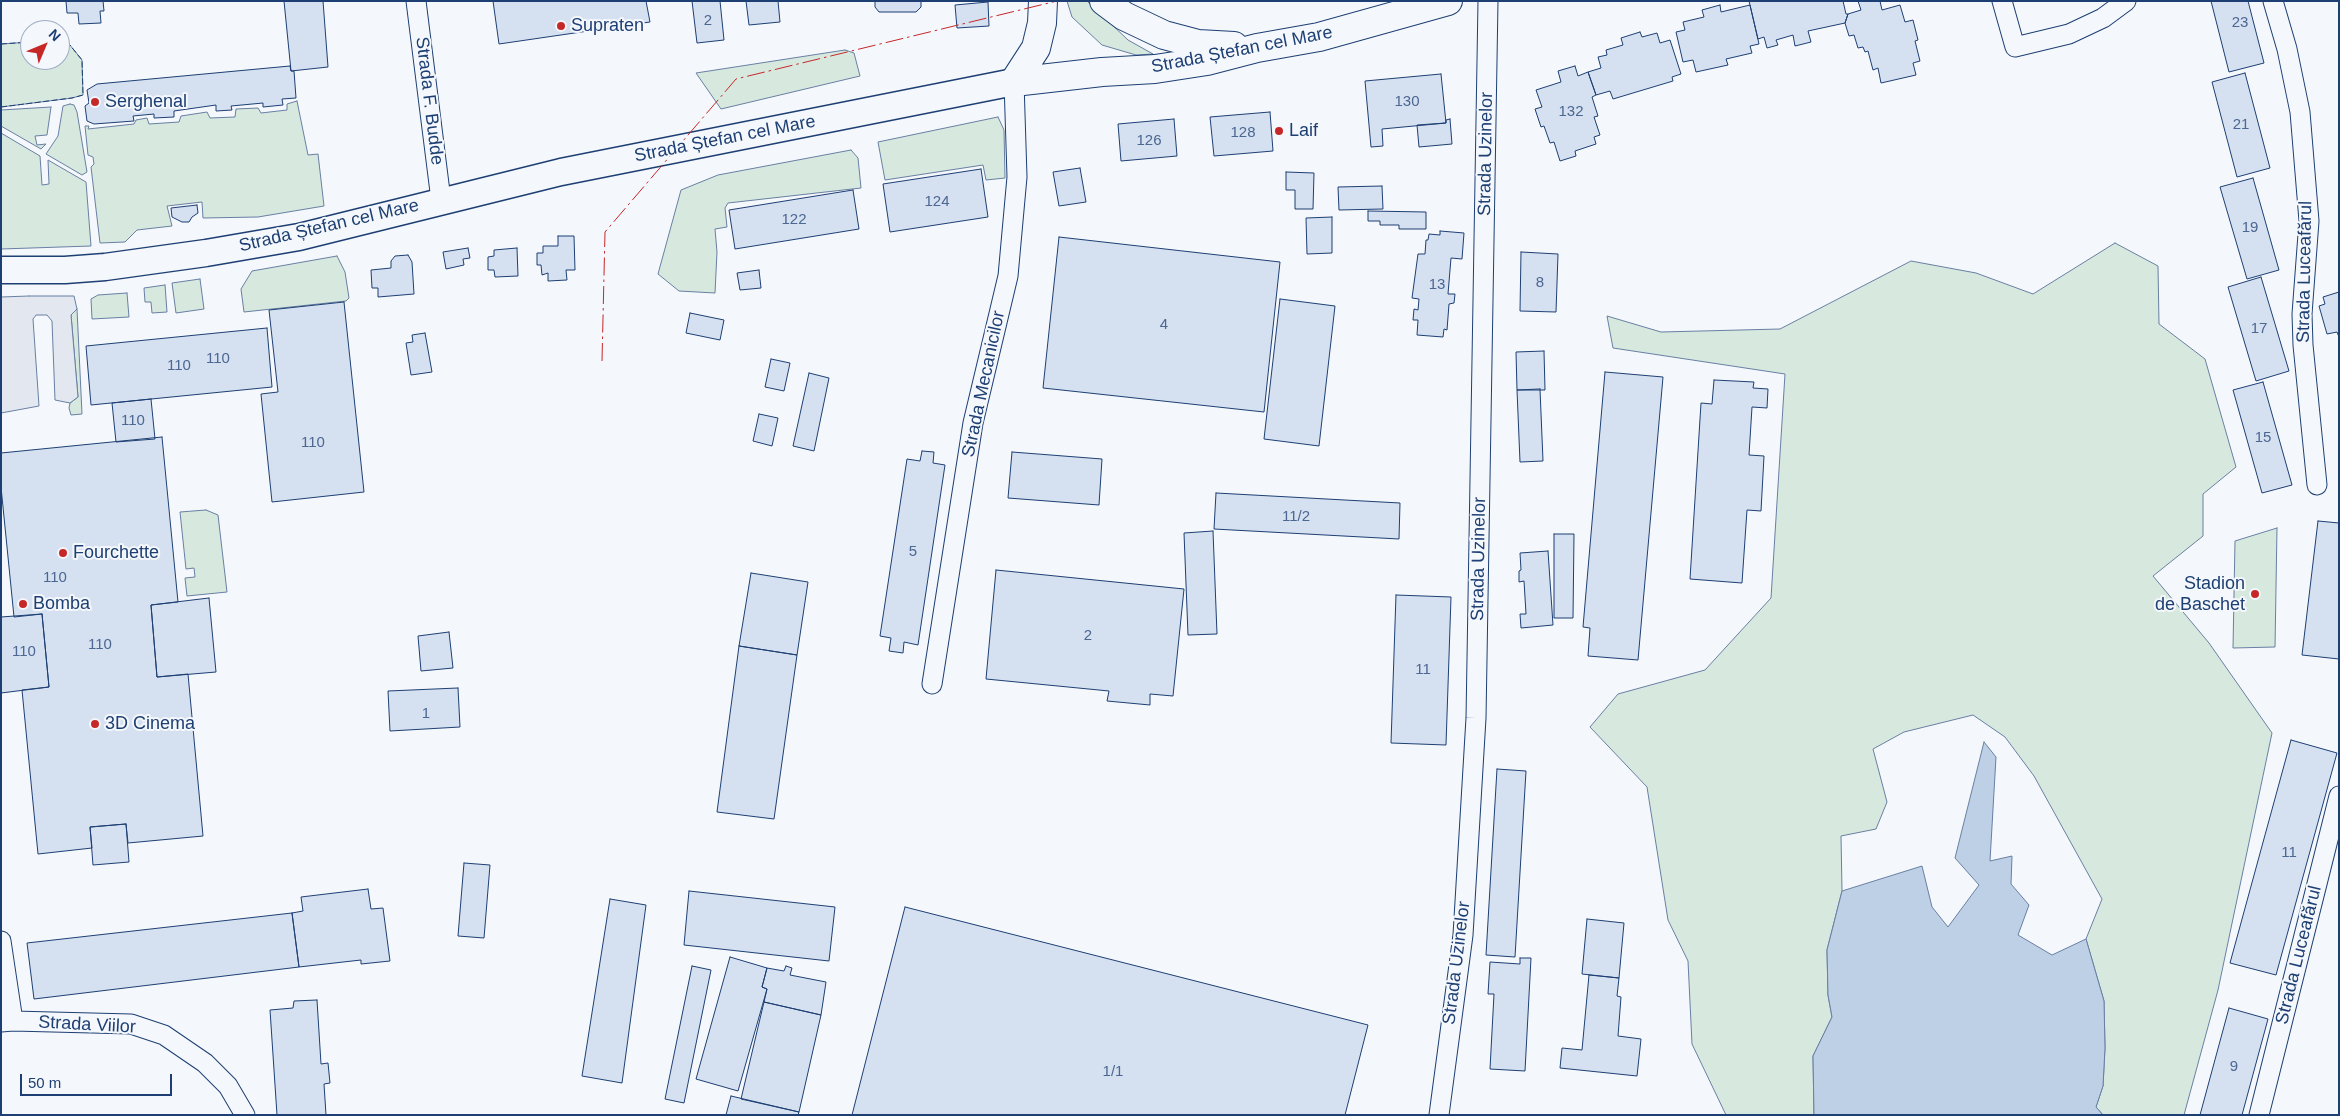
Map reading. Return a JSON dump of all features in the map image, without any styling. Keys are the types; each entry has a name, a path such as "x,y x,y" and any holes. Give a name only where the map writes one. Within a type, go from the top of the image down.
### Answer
{"main road":[{"path":"1014,82 1036,48 1042,23 1043,1"},
{"path":"1104,1 1124,16 1164,35 1198,44 1258,48"},
{"name":"Strada Ștefan cel Mare","path":"1,270 65,270 105,267 206,253 299,237 441,200 690,145 1014,82 1102,72 1155,69 1207,61 1258,48 1319,37 1448,1"}],"street":[{"name":"Strada F. Budde","path":"416,1 441,200"},
{"name":"Strada Uzinelor","path":"1439,1115 1463,935 1476,718 1488,1"},
{"path":"2002,1 2014,48 2069,34 2103,18 2126,1"},
{"name":"Strada Luceafărul","path":"2273,1 2287,49 2300,112 2309,221 2302,314 2303,345 2317,485"},
{"name":"Strada Mecanicilor","path":"932,684 973,423 1008,276 1018,177 1014,82"},
{"name":"Strada Luceafărul","path":"2259,1115 2339,796"},
{"name":"Strada Viilor","path":"1,941 7,1022 131,1024 164,1035 205,1063 228,1086 246,1115"}],"shaded area":[{"path":"1067,1 1087,1 1128,40 1153,54 1136,55 1102,45 1072,17"},
{"path":"20,43 20,70 70,70 70,45 82,60 83,95 1,107 1,44"},
{"path":"845,50 854,53 860,76 721,109 696,73"},
{"path":"297,101 308,155 318,154 324,206 258,217 203,218 202,202 167,206 172,226 137,230 125,242 100,243 91,167 94,164 93,157 88,155 85,126 89,126 88,129 134,124 136,120 147,118 149,124 179,122 181,116 207,112 210,118 235,117 236,109 258,108 261,113 287,110 287,104"},
{"path":"74,105 77,112 87,172 82,175 46,154 58,136 63,106"},
{"path":"51,107 47,135 35,136 37,145 46,144 41,149 1,126 1,110"},
{"path":"998,117 1004,130 1005,178 986,180 983,165 885,180 878,142"},
{"path":"1,133 40,156 42,185 49,184 48,160 86,182 91,246 1,249"},
{"path":"851,150 858,158 861,188 728,203 725,208 727,227 715,229 717,252 715,293 679,291 658,274 681,190 718,175"},
{"path":"2115,243 2158,266 2159,324 2205,359 2236,467 2203,494 2203,536 2153,576 2209,643 2272,733 2218,990 2184,1115 2103,1115 2096,1107 2103,1086 2105,1048 2104,1001 2086,939 2102,899 2034,776 2005,737 1973,715 1904,732 1873,749 1887,802 1876,829 1841,836 1842,891 1827,950 1828,995 1832,1017 1813,1056 1814,1115 1726,1115 1692,1044 1688,961 1668,920 1647,787 1590,727 1618,694 1705,670 1771,598 1785,374 1613,348 1607,316 1661,332 1780,329 1911,261 1976,273 2033,294"},
{"path":"337,256 345,272 349,298 346,301 244,312 241,289 252,271"},
{"path":"200,279 204,309 176,313 172,283"},
{"path":"165,285 167,312 152,313 151,302 145,302 144,288"},
{"path":"127,293 129,317 92,319 91,299 98,295"},
{"path":"74,296 77,309 71,315 78,397 70,403 55,400 52,321 47,315 36,315 33,319 39,406 1,413 1,297"},
{"path":"77,309 82,414 71,415 70,403 78,397 71,315"},
{"path":"206,510 218,515 227,592 187,596 185,578 195,577 194,568 186,569 180,512"},
{"name":"Stadion de Baschet","path":"2277,528 2275,647 2233,648 2235,541"}],"water":[{"path":"1984,742 1996,757 1990,861 2012,856 2011,884 2029,905 2018,935 2052,955 2086,939 2104,1001 2105,1048 2103,1086 2096,1107 2103,1115 1814,1115 1813,1056 1832,1017 1828,995 1827,950 1842,891 1922,866 1932,907 1948,927 1979,885 1955,858"}],"building":[{"path":"66,1 103,1 104,11 100,11 101,23 79,24 78,13 67,13"},
{"path":"284,1 323,1 328,67 291,71"},
{"name":"Supraten","path":"493,1 646,1 650,22 499,44"},
{"path":"692,1 720,1 724,40 697,43"},
{"path":"746,1 778,1 780,22 749,25"},
{"path":"875,1 921,1 921,7 916,12 879,12 875,7"},
{"path":"1749,1 1843,1 1846,14 1848,14 1845,23 1808,31 1811,42 1795,46 1793,35 1776,40 1778,45 1767,48 1764,37 1758,39"},
{"path":"1858,1 1880,1 1882,10 1900,5 1905,22 1913,20 1918,40 1915,41 1920,61 1913,63 1916,75 1881,83 1878,68 1873,70 1868,51 1865,52 1863,47 1858,48 1854,35 1849,36 1845,23 1848,14 1861,10"},
{"path":"2211,1 2248,1 2264,63 2229,72"},
{"path":"988,2 989,26 957,28 955,5"},
{"path":"1720,5 1721,12 1750,5 1759,44 1750,46 1752,53 1726,59 1728,65 1696,72 1693,60 1683,62 1676,32 1685,30 1683,22 1704,17 1702,10"},
{"path":"1640,32 1642,37 1657,33 1660,43 1670,40 1681,74 1672,77 1673,81 1613,99 1610,91 1596,95 1588,72 1601,68 1598,57 1607,55 1606,50 1623,45 1621,38"},
{"path":"290,66 291,71 294,71 296,98 282,99 283,105 263,107 263,103 231,106 232,110 216,111 216,105 174,111 174,117 154,118 154,114 133,116 134,121 94,124 87,121 85,106 89,103 87,90 97,84"},
{"path":"1575,66 1578,76 1588,72 1596,95 1592,97 1598,116 1594,117 1600,135 1594,137 1596,144 1575,151 1576,156 1560,161 1554,142 1550,143 1544,126 1541,127 1535,109 1542,107 1536,90 1561,82 1558,71"},
{"path":"2245,73 2270,168 2237,177 2212,82"},
{"path":"1441,74 1446,123 1382,129 1383,146 1371,147 1365,81"},
{"path":"1270,112 1273,151 1214,156 1210,117"},
{"path":"1174,119 1177,156 1121,161 1118,124"},
{"path":"1450,119 1452,144 1419,147 1417,125 1446,123 1446,120"},
{"path":"1080,168 1086,202 1059,206 1053,172"},
{"path":"981,169 988,217 890,232 883,184"},
{"path":"1286,172 1314,173 1313,209 1295,209 1295,190 1286,190"},
{"path":"2253,178 2279,270 2247,279 2220,187"},
{"path":"1382,186 1383,209 1339,210 1338,187"},
{"path":"853,190 859,229 735,249 729,210"},
{"path":"197,205 198,213 189,222 182,222 172,217 171,208"},
{"path":"1368,211 1426,212 1426,229 1399,229 1399,225 1380,225 1380,221 1368,221"},
{"path":"1332,217 1332,253 1307,254 1306,218"},
{"path":"1440,231 1464,233 1462,259 1451,258 1448,294 1455,294 1454,303 1449,304 1447,330 1444,329 1443,337 1417,335 1418,320 1413,320 1414,309 1418,310 1419,299 1412,298 1418,254 1425,254 1426,240 1428,240 1429,234 1440,235"},
{"path":"558,236 574,236 575,270 566,270 567,280 548,281 548,273 542,275 541,265 537,265 537,253 543,253 543,246 558,246"},
{"path":"1059,237 1280,262 1264,412 1043,388"},
{"path":"468,248 470,258 463,259 464,265 446,269 443,252"},
{"path":"517,248 518,276 495,277 494,270 488,270 488,257 494,256 494,250"},
{"path":"1521,252 1558,254 1556,312 1520,311"},
{"path":"408,255 412,262 414,294 378,297 378,288 372,288 371,270 391,268 391,261 395,256"},
{"path":"759,270 761,288 740,290 737,273"},
{"path":"2261,277 2289,371 2256,381 2228,287"},
{"path":"2339,292 2339,337 2337,332 2327,334 2319,306 2325,304 2323,297"},
{"path":"1280,299 1335,306 1319,446 1264,439"},
{"path":"344,302 364,492 272,502 261,394 278,392 269,310"},
{"path":"690,313 724,320 720,340 686,333"},
{"path":"267,328 272,387 91,405 86,346"},
{"path":"425,333 432,372 411,375 406,343 413,342 412,335"},
{"path":"1544,351 1545,390 1517,390 1516,352"},
{"path":"771,359 790,363 784,391 765,387"},
{"path":"1605,372 1663,377 1638,660 1588,656 1590,628 1583,627"},
{"path":"809,373 829,378 814,451 793,446"},
{"path":"1714,380 1754,382 1753,388 1768,389 1767,408 1752,407 1749,455 1764,456 1761,511 1747,510 1742,583 1690,579 1701,403 1712,404"},
{"path":"2263,382 2292,485 2262,493 2233,390"},
{"path":"1540,389 1543,461 1520,462 1517,390"},
{"path":"151,399 155,439 116,442 112,403"},
{"path":"759,414 778,418 772,446 753,441"},
{"path":"162,437 178,602 151,605 157,677 188,674 203,836 128,843 126,824 90,827 92,848 38,854 22,690 49,687 42,614 14,617 1,487 1,453"},
{"path":"922,451 934,452 933,463 945,465 918,645 904,642 903,653 889,651 891,638 880,636 907,459 920,461"},
{"path":"1012,452 1102,459 1099,505 1008,498"},
{"path":"1216,493 1400,503 1399,539 1214,529"},
{"path":"2318,521 2339,523 2339,659 2302,655"},
{"path":"1213,531 1217,634 1188,635 1184,533"},
{"path":"1554,534 1574,534 1573,618 1554,618"},
{"path":"1548,551 1553,625 1521,628 1520,614 1526,614 1524,581 1519,582 1519,571 1521,570 1520,553"},
{"path":"996,570 1184,589 1173,696 1150,694 1150,705 1107,701 1109,691 986,679"},
{"path":"751,573 808,582 797,655 739,646"},
{"path":"1396,595 1451,597 1446,745 1391,743"},
{"path":"209,598 216,672 157,677 151,605"},
{"path":"42,614 49,687 1,693 1,617"},
{"path":"449,632 453,668 421,671 418,636"},
{"path":"739,646 797,655 774,819 717,812"},
{"path":"458,688 460,727 390,731 388,691"},
{"path":"2291,740 2337,753 2276,975 2230,963"},
{"path":"1497,769 1526,771 1515,957 1486,955"},
{"path":"126,824 129,862 93,865 90,827"},
{"path":"464,863 490,865 484,938 458,936"},
{"path":"368,889 371,909 383,908 390,961 361,964 361,960 299,967 292,913 303,911 301,897"},
{"path":"689,891 835,907 829,961 684,945"},
{"path":"610,899 646,905 622,1083 582,1076"},
{"path":"905,907 1368,1025 1345,1115 852,1115"},
{"path":"292,913 299,967 34,999 27,943"},
{"path":"1587,919 1624,923 1619,978 1582,974"},
{"path":"730,957 767,968 762,987 767,989 738,1091 696,1079"},
{"path":"1520,958 1531,958 1525,1071 1490,1069 1494,994 1488,994 1490,962 1520,964"},
{"path":"692,966 711,970 684,1103 665,1099"},
{"path":"786,966 792,968 790,975 826,982 821,1015 764,1002 767,989 762,987 767,968 784,971"},
{"path":"1589,975 1619,978 1617,996 1621,997 1618,1036 1641,1039 1637,1076 1560,1068 1562,1048 1582,1050"},
{"path":"317,1000 321,1064 328,1063 330,1083 324,1084 326,1115 277,1115 270,1010 293,1008 294,1001"},
{"path":"764,1002 821,1015 799,1112 741,1099"},
{"path":"2229,1008 2268,1019 2242,1115 2200,1115"},
{"path":"731,1096 799,1112 798,1115 726,1115"}],"fence":[{"path":"1,44 20,43"},
{"path":"1,107 83,95 82,60 70,45"}],"power":[{"path":"602,361 605,232 736,79 1057,1"}],"place":[{"name":"Supraten","path":"561,26"},
{"name":"Serghenal","path":"95,102"},
{"name":"Laif","path":"1279,131"},
{"name":"Fourchette","path":"63,553"},
{"name":"Stadion de Baschet","path":"2255,594"},
{"name":"Bomba","path":"23,604"},
{"name":"3D Cinema","path":"95,724"}]}
